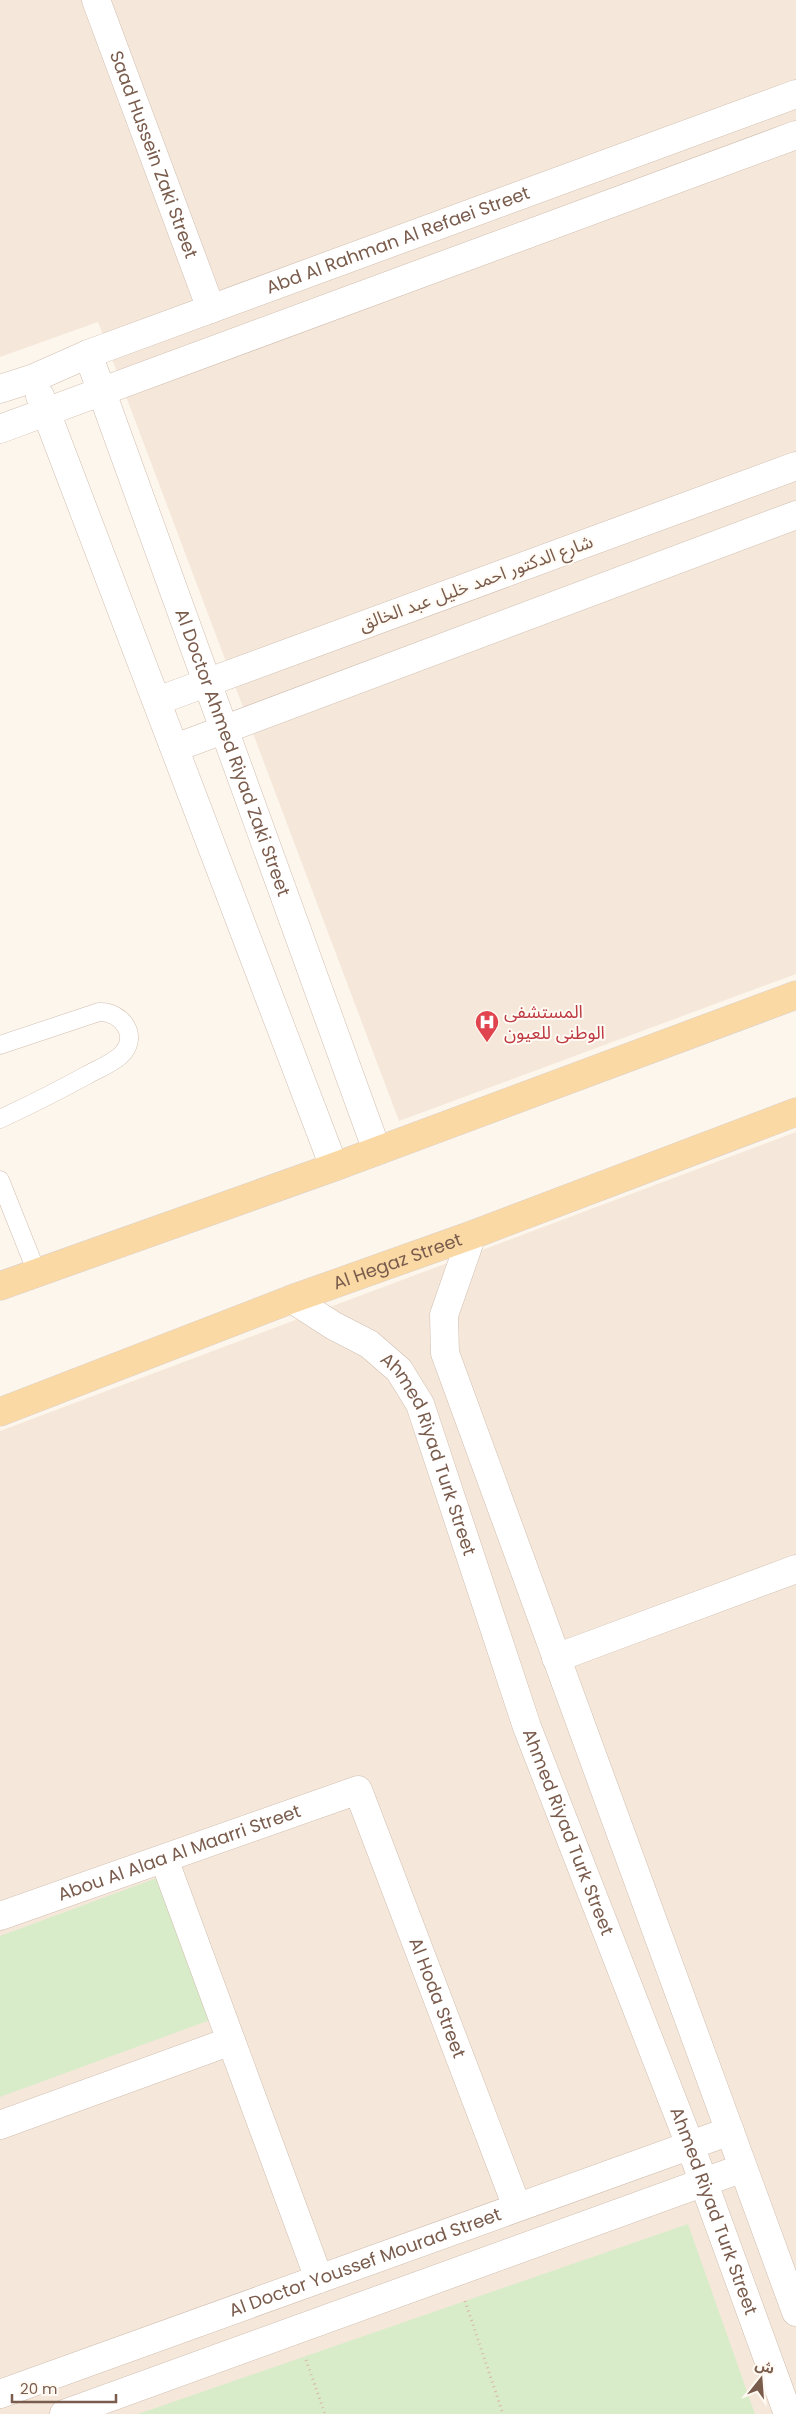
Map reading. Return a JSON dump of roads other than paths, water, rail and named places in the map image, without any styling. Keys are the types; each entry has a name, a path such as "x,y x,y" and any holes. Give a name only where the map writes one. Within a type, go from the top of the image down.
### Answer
{"main road":[{"path":"0,1286 334,1167 796,995"},
{"name":"Al Hegaz Street","path":"0,1412 292,1299 472,1235 796,1112"}],"street":[{"name":"Saad Hussein Zaki Street","path":"96,0 211,309"},
{"name":"Abd Al Rahman Al Refaei Street","path":"0,389 34,378 88,354 796,94"},
{"path":"0,428 796,135"},
{"name":"Al Doctor Ahmed Riyad Zaki Street","path":"88,354 377,1151"},
{"path":"34,378 334,1167"},
{"name":"شارع الدكتور احمد خليل عبد الخالق","path":"157,700 796,466"},
{"path":"175,748 796,515"},
{"path":"472,1235 444,1315 445,1353 796,2312"},
{"name":"Ahmed Riyad Turk Street","path":"292,1299 334,1326 369,1344 399,1370 420,1404 528,1727 690,2145 788,2414"},
{"path":"556,1658 796,1569"},
{"name":"Abou Al Alaa Al Maarri Street","path":"0,1916 358,1790"},
{"name":"Al Hoda Street","path":"358,1790 517,2207"},
{"path":"164,1858 319,2279"},
{"path":"0,2125 231,2041"},
{"name":"Al Doctor Youssef Mourad Street","path":"0,2394 730,2131"},
{"path":"64,2414 743,2168"}],"lane":[{"path":"0,1045 99,1012 117,1015 124,1021 128,1029 127,1047 115,1060 48,1097 0,1119"},
{"path":"0,1180 37,1273"}],"place":[{"name":"المستشفى الوطنى للعيون","path":"487,1043"}]}
